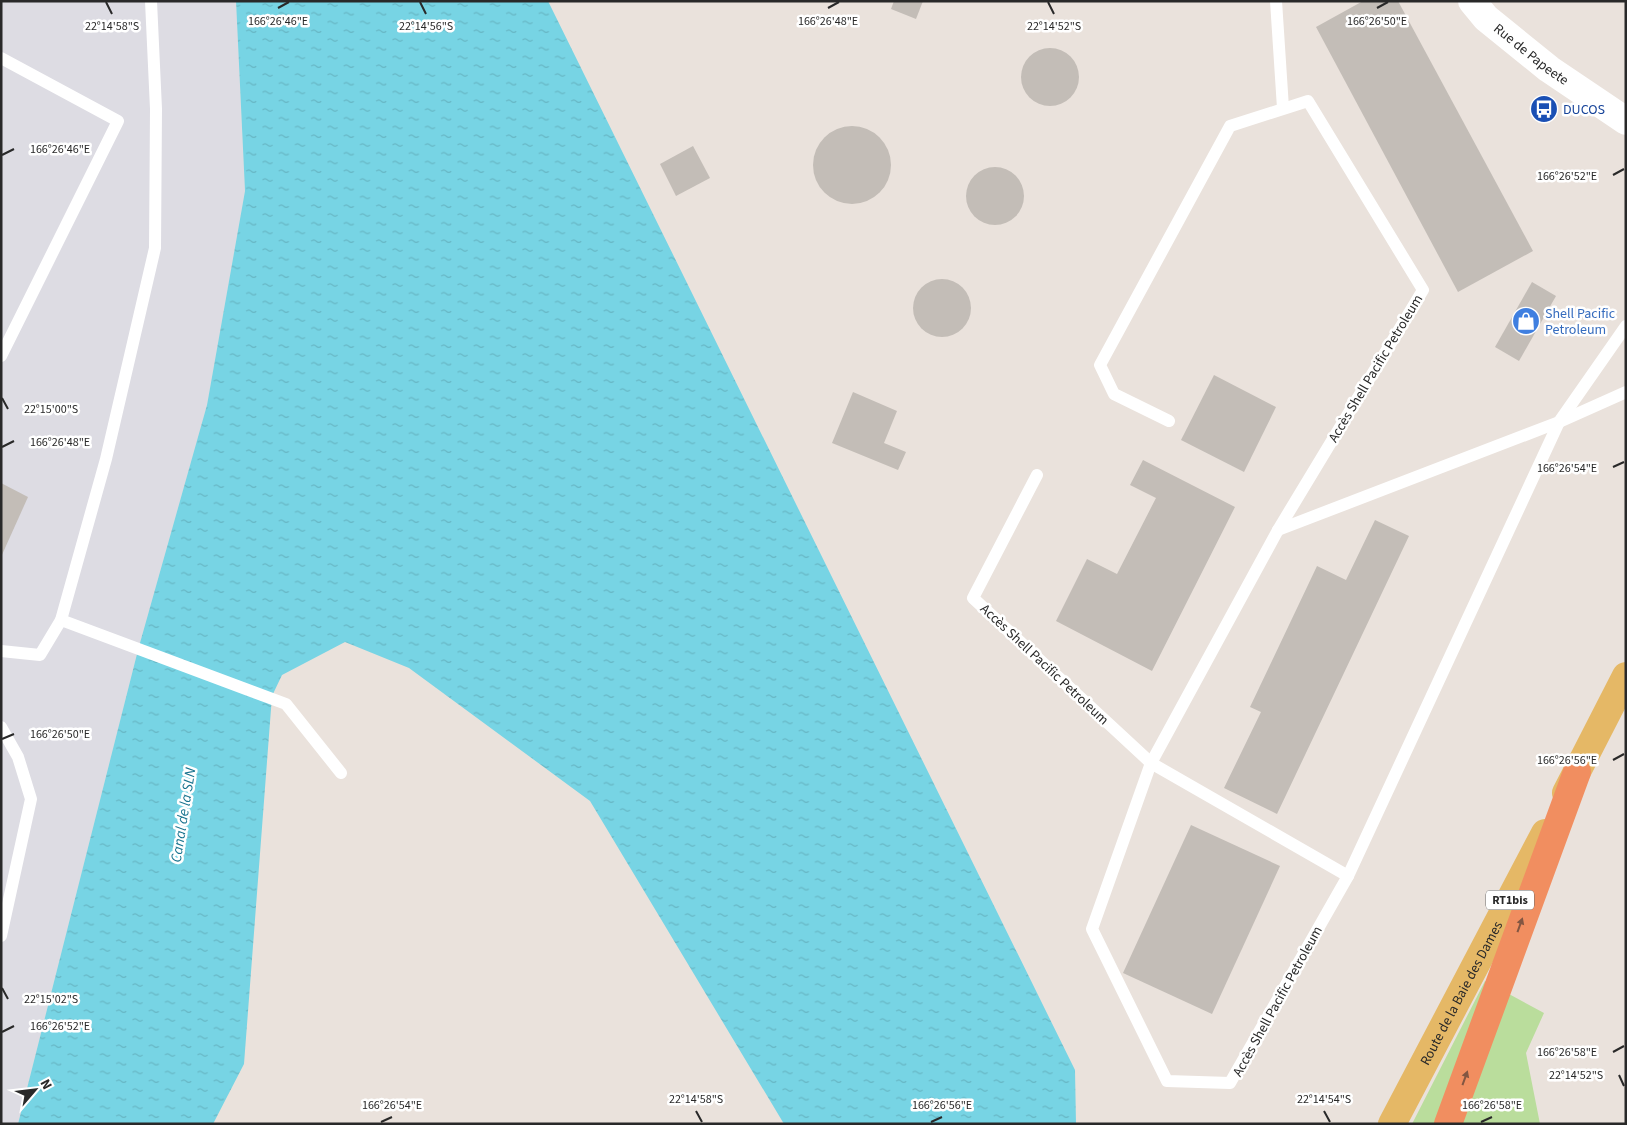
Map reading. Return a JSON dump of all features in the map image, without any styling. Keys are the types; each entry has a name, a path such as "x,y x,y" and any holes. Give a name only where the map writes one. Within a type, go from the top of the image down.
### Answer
{"highway":[{"path":"1448,1124 1577,772"}],"main road":[{"name":"Route de la Baie des Dames","path":"1392,1124 1626,676"}],"street":[{"name":"Rue de Papeete","path":"1472,1 1486,18 1549,68 1624,121"}],"lane":[{"path":"1,651 40,655 61,620 106,458 155,248 156,109 151,1"},
{"path":"1276,1 1283,108"},
{"path":"1,58 118,121 1,356"},
{"name":"Accès Shell Pacific Petroleum","path":"1169,421 1114,394 1100,365 1230,126 1308,100 1423,290 1278,530 1151,763 1092,929 1167,1081 1230,1084 1348,876 1560,422 1626,326"},
{"path":"1278,530 1560,422 1626,392"},
{"name":"Accès Shell Pacific Petroleum","path":"1037,475 973,598 1151,763 1348,876"},
{"path":"61,620 286,704 341,773"},
{"path":"1,728 18,757 31,800 1,936"}],"shaded area":[{"path":"1,1 236,1 245,191 207,405 138,650 18,1124 1,1124"}],"green space":[{"path":"1485,981 1544,1013 1526,1053 1540,1124 1412,1124"}],"water":[{"name":"Canal de la SLN","path":"236,1 548,1 1075,1070 1076,1124 784,1124 590,801 409,668 345,642 282,675 272,696 244,1064 213,1124 18,1124 138,650 207,405 245,191"}],"building":[{"path":"894,1 923,1 916,19 891,9"},
{"path":"1363,1 1398,1 1533,251 1458,292 1316,27"},
{"path":"1044,48 1056,48 1071,56 1079,71 1079,83 1071,98 1056,106 1044,106 1029,98 1021,83 1021,71 1029,56"},
{"path":"844,126 860,126 874,132 885,143 891,157 891,173 885,187 874,198 860,204 844,204 830,198 819,187 813,173 813,157 819,143 830,132"},
{"path":"693,146 710,178 676,196 660,164"},
{"path":"989,167 1001,167 1016,175 1024,190 1024,202 1016,217 1001,225 989,225 974,217 966,202 966,190 974,175"},
{"path":"936,279 948,279 963,287 971,302 971,314 963,329 948,337 936,337 921,329 913,314 913,302 921,287"},
{"name":"Shell Pacific Petroleum","path":"1532,282 1556,296 1519,361 1495,347"},
{"path":"1214,375 1276,407 1244,472 1181,440"},
{"path":"853,392 897,411 884,443 906,452 898,470 832,443"},
{"path":"1143,460 1235,507 1152,671 1056,621 1087,559 1117,574 1156,498 1130,485"},
{"path":"1,483 28,497 1,557"},
{"path":"1375,520 1409,536 1277,814 1224,788 1261,712 1250,707 1317,566 1346,580"},
{"path":"1191,825 1280,866 1212,1014 1123,973"}],"place":[{"name":"DUCOS","path":"1544,109"},
{"name":"Shell Pacific Petroleum","path":"1526,321"}]}
